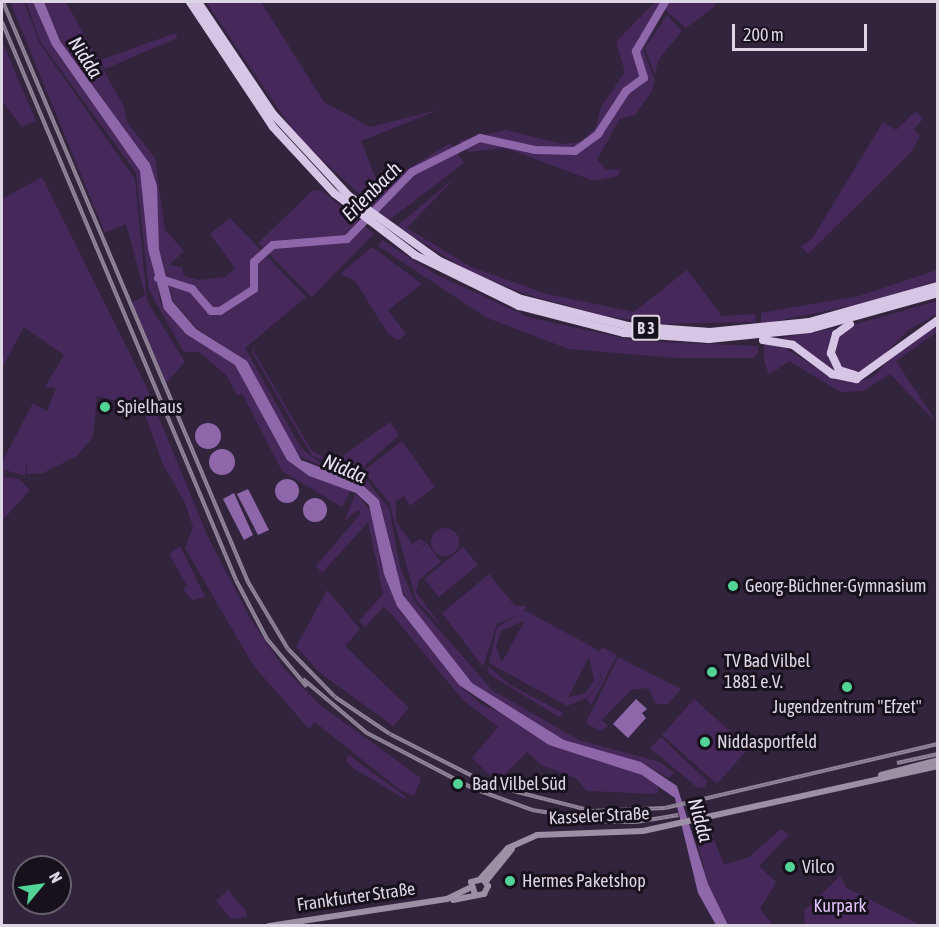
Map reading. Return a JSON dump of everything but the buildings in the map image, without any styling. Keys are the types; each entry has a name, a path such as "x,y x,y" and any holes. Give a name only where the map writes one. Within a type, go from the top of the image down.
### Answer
{"highway":[{"name":"B 3","path":"190,2 277,132 368,217 450,276 541,314 639,336 744,338 864,317"},
{"name":"B 3","path":"198,2 280,123 368,217 438,260 500,291 628,326 710,332 766,328 839,315 938,286"},
{"name":"B 3","path":"938,293 864,317 841,328 831,343 834,364 849,375 871,370 905,335 938,318"},
{"path":"744,338 788,344 836,376 856,379 938,318"}],"main road":[{"name":"Kasseler Straße","path":"858,783 938,760"},
{"name":"Kasseler Straße","path":"483,880 518,843 543,834 625,834 938,766"},
{"name":"Frankfurter Straße","path":"447,899 483,880"},
{"path":"470,888 474,894 485,892 483,880"},
{"name":"Frankfurter Straße","path":"269,926 474,894"}],"green space":[{"path":"10,2 24,2 40,44 135,179 147,301 185,362 166,383 132,303 145,295 126,224 105,233"},
{"path":"26,2 33,2 52,45 140,171 160,302 186,334 235,365 287,460 309,476 351,490 342,507 282,471 242,393 238,396 227,376 199,352 184,352 149,290 136,173 41,43"},
{"path":"44,2 66,2 124,107 127,122 155,158 165,230 184,251 169,265 182,267 184,276 200,280 225,277 235,268 210,234 230,218 306,297 245,348 301,448 319,462 357,473 355,481 296,455 247,361 196,328 173,301 159,249 150,164 60,41"},
{"path":"206,2 261,2 324,102 370,127 438,110 361,141 379,187 450,143 464,163 388,221 296,135"},
{"path":"655,2 714,2 715,6 686,28 665,10 656,25 643,50 655,80 652,91 635,115 620,119 597,159 606,170 620,169 618,176 594,181 505,148 468,152 459,141 505,130 562,144 581,142 596,127 601,107 625,72 616,42"},
{"path":"667,15 682,31 658,60 655,75 645,48"},
{"path":"176,33 177,38 105,69 100,60"},
{"path":"2,41 36,121 22,127 2,101"},
{"path":"916,111 923,119 914,129 920,136 912,151 808,254 801,246 812,239 883,122 896,130"},
{"path":"42,177 145,384 208,537 250,618 283,667 320,705 421,778 414,796 400,790 315,722 309,729 253,665 185,548 193,527 185,503 162,462 144,412 135,405 97,396 93,437 77,456 43,473 27,474 27,462 25,476 5,470 4,477 19,479 30,490 2,521 2,462 33,403 47,411 56,388 45,387 64,355 24,327 2,368 2,199"},
{"path":"456,177 407,228 471,267 547,294 634,312 687,270 722,316 755,314 756,322 660,324 605,316 522,293 465,269 397,226"},
{"path":"321,190 374,234 312,297 258,243 312,191"},
{"path":"382,240 437,275 531,318 637,341 758,346 758,353 753,358 675,358 569,349 487,318 378,246"},
{"path":"372,247 422,284 388,310 406,334 398,340 389,335 355,281 340,274"},
{"path":"937,270 937,281 870,302 761,324 761,313 859,296"},
{"path":"937,301 937,314 907,331 875,364 855,373 838,367 835,338 853,325"},
{"path":"937,324 937,332 896,361 937,423 890,374 863,391 841,392 789,361 769,375 764,360 764,344 780,345 835,379 857,382 874,376 901,347"},
{"path":"835,328 828,354 841,375 781,338"},
{"path":"255,344 254,352 311,450 333,463 390,422 399,435 358,472 312,456 252,352"},
{"path":"402,441 435,487 410,506 404,496 396,501 396,522 412,544 420,539 426,543 406,559 427,543 441,562 419,580 416,592 443,628 416,600 389,502 363,471"},
{"path":"362,475 389,508 400,567 415,602 492,690 579,740 660,762 674,773 669,778 641,762 569,743 472,683 411,610 394,571 381,505 359,482"},
{"path":"356,493 374,515 381,564 397,606 459,685 481,704 659,783 657,794 587,791 576,778 541,765 527,752 497,782 472,758 498,727 463,700 389,611 383,607 365,627 359,621 383,594 368,522 322,573 316,566 361,513 358,510 345,520"},
{"path":"445,528 455,532 459,542 455,552 445,556 435,552 431,542 435,532"},
{"path":"180,546 205,597 192,600 183,589 187,586 169,554"},
{"path":"463,547 478,565 439,597 424,579"},
{"path":"489,574 515,606 527,606 522,614 497,624 483,667 442,613"},
{"path":"327,590 360,629 345,646 409,708 393,726 319,672 296,647"},
{"path":"526,611 598,650 601,679 589,697 567,706 489,663 497,627","holes":["524,622 502,662 496,647 501,631","589,657 594,681 584,694 568,697"]},
{"path":"602,647 617,655 591,706 587,700 602,679 597,655"},
{"path":"618,657 681,689 668,704 656,704 648,688 631,690 602,720 608,726 600,731 586,723"},
{"path":"488,666 510,685 564,713 559,717 489,674"},
{"name":"Niddasportfeld","path":"694,699 749,748 717,784 662,735"},
{"path":"661,737 707,781 705,787 698,788 650,748"},
{"path":"349,755 406,797 405,799 353,768 346,760"},
{"path":"709,827 724,865 749,857 781,829 789,835 759,866 776,882 760,909 773,925 728,925 708,884 694,830"},
{"name":"Kurpark","path":"840,876 847,888 920,925 805,925 804,911"},
{"path":"228,890 246,911 247,917 231,919 216,901"}],"shaded area":[{"path":"33,2 44,2 60,41 150,164 157,186 159,249 172,301 196,329 247,361 301,460 359,482 379,500 403,595 472,683 564,740 641,762 677,786 708,884 728,925 716,925 698,893 675,798 642,775 549,745 459,685 397,606 384,574 369,505 356,493 309,476 287,460 235,365 186,334 164,309 148,249 140,171 52,45"},
{"path":"208,423 217,427 221,436 217,445 208,449 199,445 195,436 199,427"},
{"path":"222,449 231,453 235,462 231,471 222,475 213,471 209,462 213,453"},
{"path":"287,479 295,483 299,491 295,499 287,503 279,499 275,491 279,483"},
{"path":"248,489 269,530 258,535 237,494"},
{"path":"234,493 253,535 244,540 223,499"},
{"path":"315,498 323,502 327,510 323,518 315,522 307,518 303,510 307,502"},
{"path":"636,699 647,709 642,713 646,718 628,738 613,724"}],"waterway":[{"name":"Erlenbach","path":"158,278 192,289 211,311 220,311 254,289 254,262 273,245 347,239 412,172 480,138 535,150 575,151 598,134 626,91 644,78 636,51 665,2"}],"railway":[{"path":"3,2 248,582 288,649 335,697 390,734 490,785 592,811 665,808 938,744"},
{"path":"2,22 236,580 267,639 307,687"},
{"path":"303,679 367,733 472,788 532,810 589,819"},
{"path":"897,763 938,754"},
{"path":"580,821 636,822 678,815"}],"place":[{"name":"Spielhaus","path":"105,407"},
{"name":"Georg-Büchner-Gymnasium","path":"733,586"},
{"name":"TV Bad Vilbel 1881 e.V.","path":"712,672"},
{"name":"Jugendzentrum \"Efzet\"","path":"847,687"},
{"name":"Niddasportfeld","path":"705,742"},
{"name":"Bad Vilbel Süd","path":"458,784"},
{"name":"Vilco","path":"790,867"},
{"name":"Hermes Paketshop","path":"510,881"}],"water label":[{"name":"Nidda","path":"86,57"},
{"name":"Nidda","path":"345,468"},
{"name":"Nidda","path":"701,820"}]}
